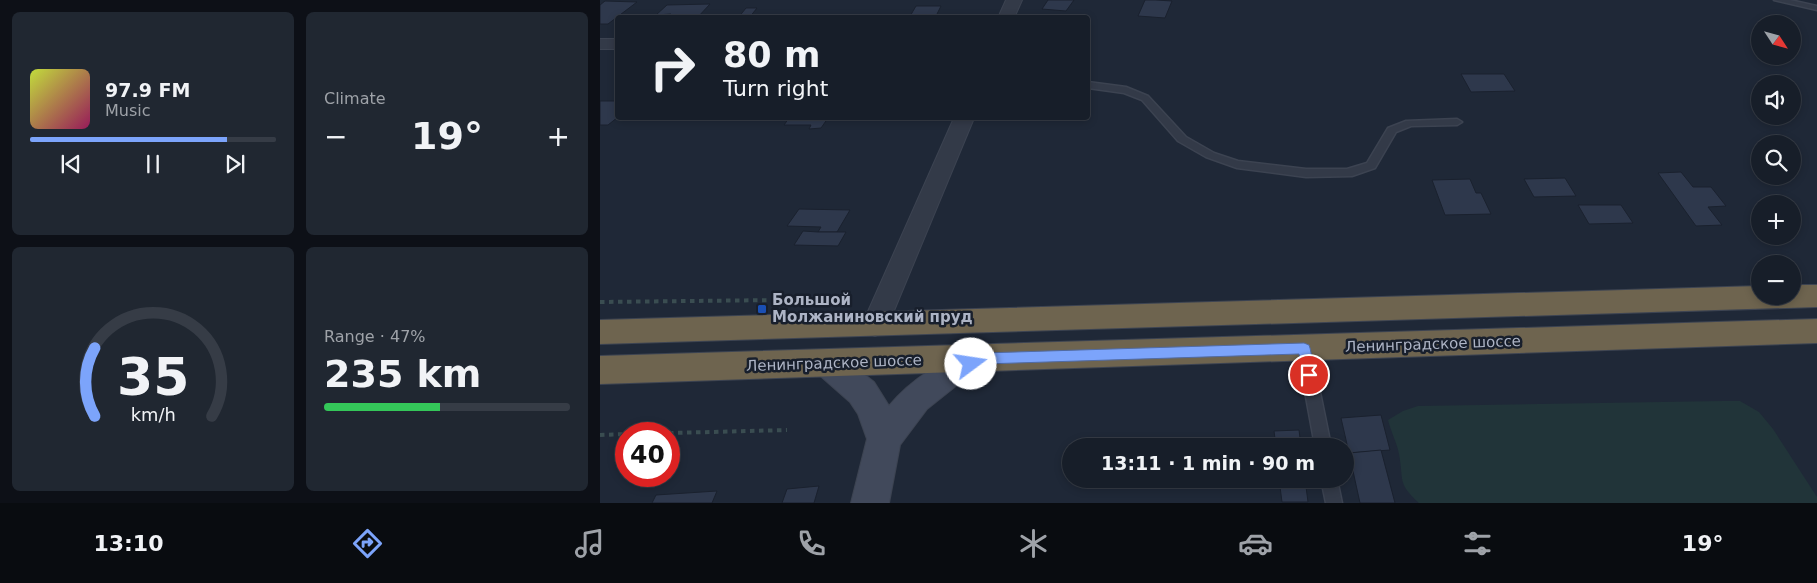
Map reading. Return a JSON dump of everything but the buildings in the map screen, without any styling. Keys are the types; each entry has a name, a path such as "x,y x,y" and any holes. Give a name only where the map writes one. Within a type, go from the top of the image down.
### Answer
{"highway":[{"path":"600,332 1817,296"},
{"name":"Ленинградское шоссе","path":"600,370 1817,331"}],"street":[{"path":"1007,15 1014,0"},
{"path":"600,44 615,44"},
{"path":"875,325 963,120"},
{"path":"870,503 884,439 915,399 946,375 983,358"},
{"path":"828,363 862,392 873,408 884,439"}],"lane":[{"path":"1778,0 1817,8"},
{"path":"1090,85 1126,90 1145,98 1182,139 1210,155 1237,164 1306,173 1348,173 1371,165 1392,130 1410,122 1457,122"},
{"path":"1304,348 1321,438"},
{"path":"1331,488 1334,503"}],"path":[{"path":"600,302 788,300"},
{"path":"680,433 787,430"},
{"path":"600,435 615,434"}],"green space":[{"path":"1740,401 1759,412 1773,429 1817,497 1817,503 1419,503 1404,486 1398,450 1388,420 1403,411 1418,406"}],"place":[{"name":"Большой Молжаниновский пруд","path":"762,309"}],"route":[{"path":"971,364 983,358 1304,348 1309,375"}]}
